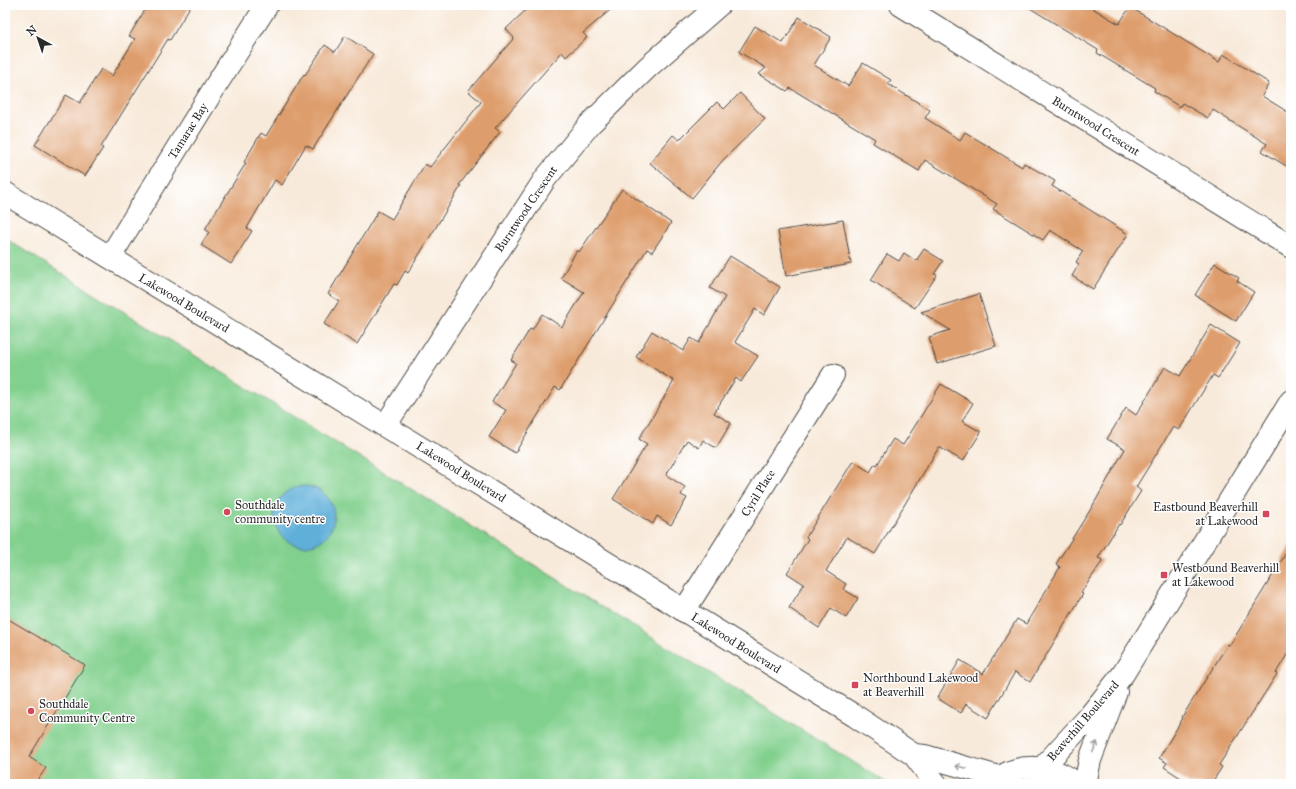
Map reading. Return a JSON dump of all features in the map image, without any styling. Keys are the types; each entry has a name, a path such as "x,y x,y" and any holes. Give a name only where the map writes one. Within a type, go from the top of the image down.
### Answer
{"street":[{"name":"Tamarac Bay","path":"110,257 267,5"},
{"name":"Burntwood Crescent","path":"385,426 544,179 596,119 648,67 719,5"},
{"name":"Burntwood Crescent","path":"901,5 1291,247"},
{"name":"Lakewood Boulevard","path":"5,193 854,716 914,755 936,784"},
{"name":"Cyril Place","path":"684,611 833,375"},
{"name":"Beaverhill Boulevard","path":"1043,768 1088,718 1123,674 1291,400"},
{"name":"Beaverhill Boulevard","path":"1085,784 1090,760 1123,674"},
{"name":"Lakewood Boulevard","path":"914,755 925,756 995,780"},
{"path":"995,780 1020,768 1043,768 1068,776 1077,784"}],"green space":[{"name":"Southdale community centre","path":"6,239 889,784 5,784"}],"water":[{"path":"304,486 321,491 329,499 334,516 329,533 321,541 304,546 287,541 279,533 274,516 279,499 287,491"}],"building":[{"path":"148,5 191,5 170,40 168,39 101,147 103,148 85,176 35,145 66,95 80,103 101,69 112,76 135,39 129,36"},
{"path":"531,5 616,5 583,33 587,37 566,57 562,52 495,128 500,132 459,185 461,186 408,273 405,271 397,285 394,284 357,344 324,324 339,301 328,294 378,211 392,219 425,164 430,167 481,102 468,91 514,38 506,29"},
{"path":"1025,5 1087,5 1119,24 1130,7 1219,62 1223,54 1269,83 1262,96 1291,114 1291,169 1262,151 1267,144 1213,110 1208,118 1182,103 1180,107 1154,91 1155,88 1097,53 1098,50"},
{"path":"799,17 831,37 814,65 848,86 863,63 891,80 888,84 930,110 925,118 960,140 965,132 1022,167 1024,163 1055,181 1052,186 1128,234 1093,289 1072,276 1079,264 1076,262 1083,251 1050,230 1043,240 993,209 997,204 925,160 919,171 873,143 875,139 790,88 787,91 759,74 766,68 739,52 755,26 783,43"},
{"path":"345,36 373,54 313,149 306,145 282,185 275,180 247,228 252,231 231,264 201,245 209,232 205,229 246,163 244,162 261,133 266,136 304,74 305,75 325,45 335,52"},
{"path":"740,93 765,119 723,160 692,198 650,163 673,135 679,140 717,102 724,109"},
{"path":"622,189 671,223 652,252 647,249 560,390 555,387 515,453 489,437 506,410 492,402 516,363 511,360 530,329 532,330 542,314 562,327 584,292 561,278 577,250 579,252"},
{"path":"843,220 851,264 786,276 778,231"},
{"path":"924,249 943,261 934,274 937,275 915,308 871,280 887,254 899,261 904,253 916,261"},
{"path":"730,256 780,287 764,315 755,309 735,342 758,356 741,382 736,378 714,413 731,423 716,448 703,440 699,448 687,440 666,475 685,487 681,495 687,498 671,525 657,516 653,524 613,499 647,444 639,439 674,381 636,357 652,331 683,351 691,338 699,343 725,297 710,288"},
{"path":"1215,263 1239,278 1237,281 1254,292 1236,321 1195,295"},
{"path":"979,294 996,346 937,364 929,337 950,330 921,312"},
{"path":"1211,325 1240,343 1218,378 1213,375 1179,430 1173,427 1136,487 1141,491 1098,558 1103,560 1081,593 1083,594 1030,682 1015,672 988,718 966,704 961,713 937,698 960,660 983,674 1017,619 1026,624 1060,567 1056,564 1092,507 1125,449 1107,439 1126,408 1136,415 1165,367 1180,376"},
{"path":"941,384 973,403 962,421 981,432 963,461 939,447 875,554 847,537 826,571 846,584 843,589 858,598 846,618 831,608 819,628 789,608 804,584 787,573 808,539 806,537 853,461 870,472 875,464 877,465 893,439 903,445"},
{"path":"1291,545 1291,648 1276,673 1277,674 1219,765 1222,767 1211,784 1190,784 1164,767 1167,763 1159,758 1183,718 1182,717 1228,644 1230,645"},
{"name":"Southdale Community Centre","path":"5,617 85,665 29,757 46,768 35,784 5,784"}],"place":[{"name":"Southdale community centre","path":"227,512"},
{"name":"Eastbound Beaverhill at Lakewood","path":"1266,514"},
{"name":"Westbound Beaverhill at Lakewood","path":"1164,575"},
{"name":"Northbound Lakewood at Beaverhill","path":"855,685"},
{"name":"Southdale Community Centre","path":"31,711"}]}
